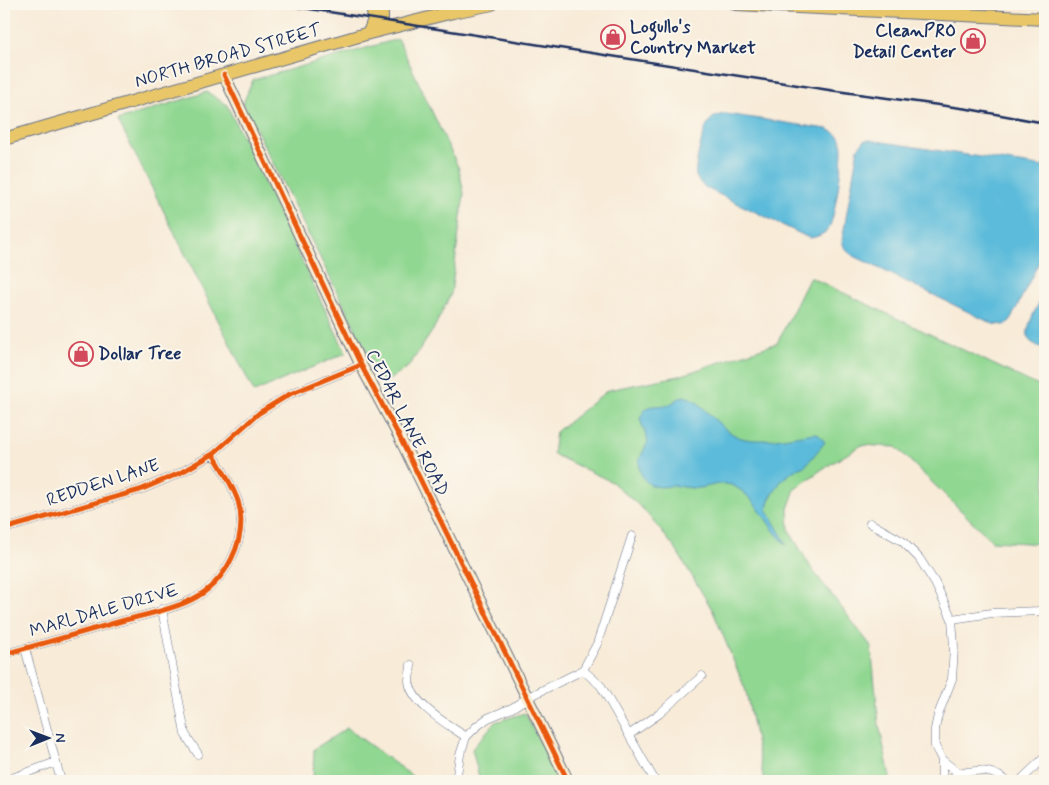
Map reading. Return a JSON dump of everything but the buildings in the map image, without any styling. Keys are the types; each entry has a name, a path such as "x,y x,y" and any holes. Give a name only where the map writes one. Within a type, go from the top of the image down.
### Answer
{"main road":[{"path":"372,4 374,32"},
{"path":"374,32 382,20 382,4"},
{"name":"NORTH BROAD STREET","path":"4,139 374,32 492,4"},
{"path":"736,4 1045,19"}],"street":[{"name":"CEDAR LANE ROAD","path":"224,75 361,365 399,436 568,781"},
{"name":"REDDEN LANE","path":"4,528 140,490 180,473 213,454 258,413 290,394 361,365"},
{"name":"MARLDALE DRIVE","path":"4,654 191,600 223,573 235,553 241,527 238,502 231,483 213,454"},
{"path":"870,523 902,541 919,558 935,582 952,619 954,647 952,679 938,715 935,729 935,746 942,760 960,774"},
{"path":"456,781 460,755 466,737 488,718 512,708 527,698 583,670 597,644 632,536"},
{"path":"162,609 185,734 198,754"},
{"path":"952,619 1041,611"},
{"path":"25,648 61,781"},
{"path":"411,665 409,682 417,698 431,713 466,737"},
{"path":"583,670 601,686 655,781"},
{"path":"630,734 659,714 702,676"},
{"path":"947,781 968,771 983,771 1005,780 1022,779 1045,757"},
{"path":"942,760 942,781"},
{"path":"4,781 56,762"}],"green space":[{"path":"398,39 459,169 464,194 451,294 433,330 409,366 383,384 243,103 253,80"},
{"path":"207,92 227,105 346,353 254,392 118,120"},
{"path":"810,277 1045,389 1045,544 992,541 896,447 862,445 821,470 795,489 788,509 789,530 811,568 871,646 879,725 891,781 764,781 746,691 713,611 675,548 644,510 612,482 553,454 556,432 608,390 679,376 777,343"},
{"path":"525,713 559,781 480,781 472,749 495,722"},
{"path":"347,728 412,776 409,781 313,781 314,749"}],"water":[{"path":"726,114 827,129 839,137 842,157 839,185 834,212 829,228 825,232 809,238 706,188 699,181 696,176 696,165 707,126 712,118"},
{"path":"865,140 1045,167 1045,250 1010,321 1005,325 993,324 852,255 845,249 842,241 858,148"},
{"path":"1045,292 1045,349 1031,342 1028,338 1028,332 1032,317"},
{"path":"684,396 697,402 730,432 744,439 765,440 817,433 825,442 806,465 793,471 781,481 769,500 767,509 787,545 750,498 734,486 722,484 697,488 660,487 651,485 644,479 639,463 648,441 640,419 649,407 670,404"}],"railway":[{"path":"278,4 829,90 968,109 1045,123"}],"cycle path":[{"path":"224,75 361,365 399,436 568,781"},
{"path":"4,529 140,490 180,473 213,454 259,413 290,394 361,365"},
{"path":"4,654 175,607 191,600 215,583 232,558 237,545 241,515 233,489 213,454"}],"place":[{"name":"Logullo's Country Market","path":"613,37"},
{"name":"CleanPRO Detail Center","path":"973,41"},
{"name":"Dollar Tree","path":"81,354"}]}
